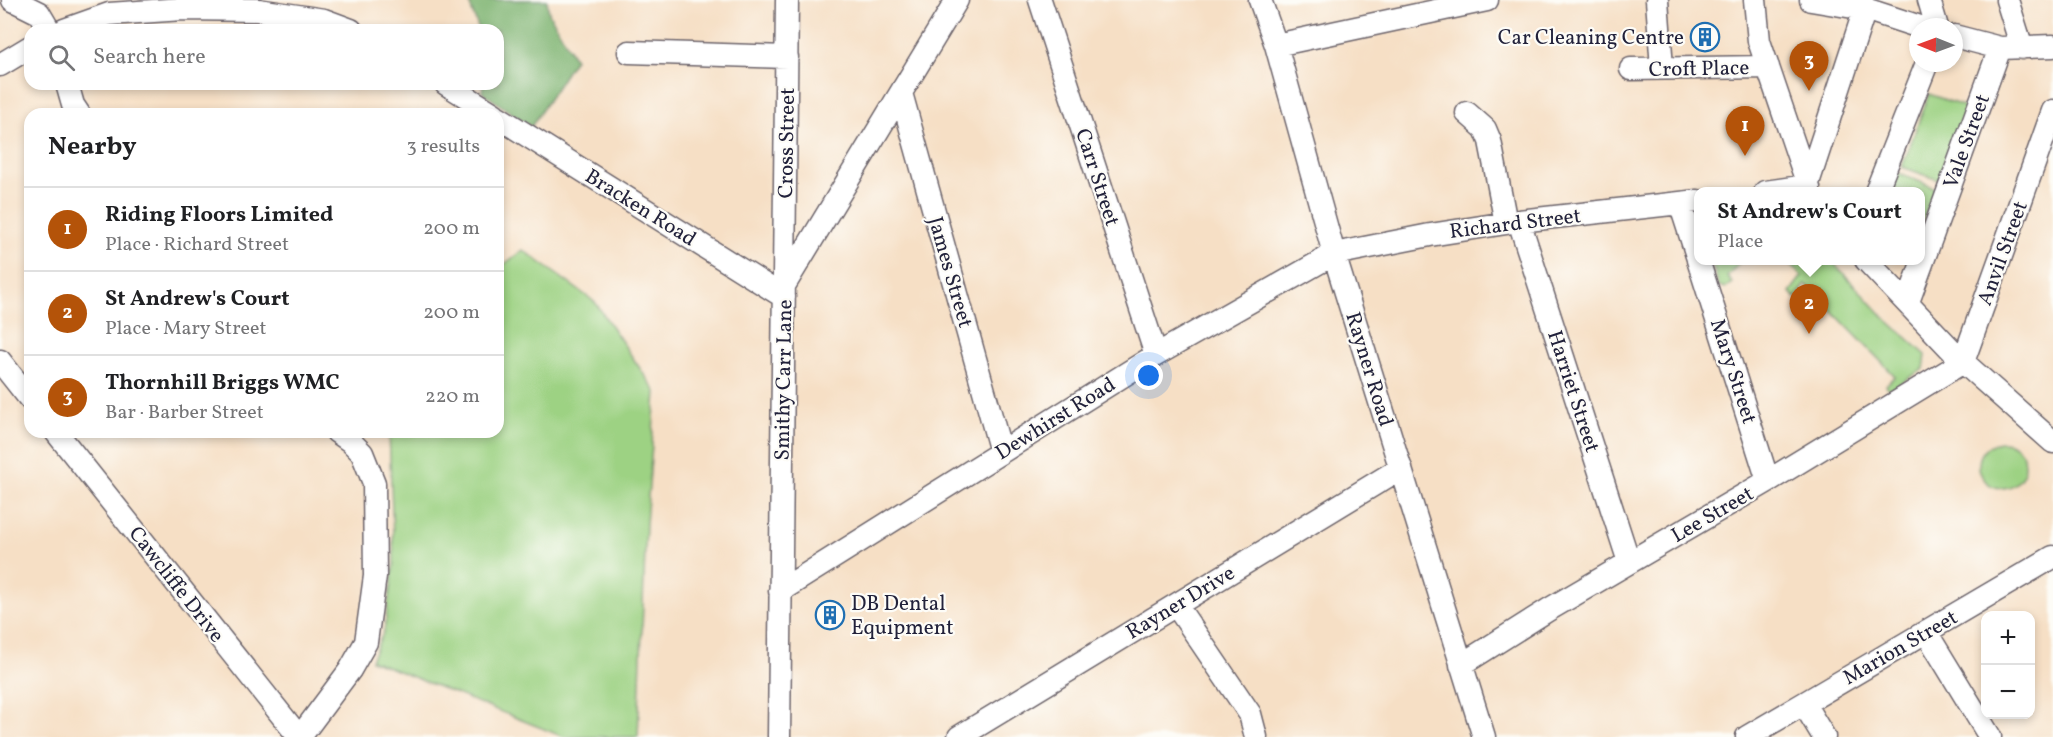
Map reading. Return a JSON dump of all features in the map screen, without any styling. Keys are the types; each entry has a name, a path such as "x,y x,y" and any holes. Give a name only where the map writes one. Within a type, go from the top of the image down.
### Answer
{"street":[{"path":"13,0 39,14 45,24"},
{"name":"Cross Street","path":"784,291 787,0"},
{"name":"Smithy Carr Lane","path":"779,737 784,291 957,0"},
{"name":"Carr Street","path":"1040,0 1156,355"},
{"name":"Rayner Road","path":"1260,0 1276,45 1334,254 1484,737"},
{"path":"1276,45 1487,0"},
{"path":"1657,0 1662,68"},
{"path":"1755,0 1759,41 1809,187"},
{"path":"1811,0 1863,4 1909,23"},
{"path":"1929,0 1934,18"},
{"path":"2007,0 2011,48"},
{"path":"1811,187 1863,4"},
{"path":"82,24 109,15 183,9 258,10 324,20 335,24"},
{"path":"1963,38 2011,48 2053,46"},
{"name":"Vale Street","path":"1925,260 2011,48"},
{"path":"0,65 24,51"},
{"path":"629,52 787,57"},
{"name":"Croft Place","path":"1630,69 1767,67"},
{"path":"1878,187 1923,72"},
{"path":"69,90 75,108"},
{"path":"456,90 484,108"},
{"name":"James Street","path":"900,93 1001,452"},
{"name":"Anvil Street","path":"1964,362 2053,111"},
{"name":"Harriet Street","path":"1467,113 1485,129 1490,141 1513,222 1629,562"},
{"name":"Bracken Road","path":"504,121 784,291"},
{"name":"Richard Street","path":"1334,254 1430,235 1513,222 1689,202"},
{"name":"Mary Street","path":"1689,202 1694,234"},
{"name":"Dewhirst Road","path":"780,591 1156,355 1334,254"},
{"name":"Mary Street","path":"1700,265 1768,482"},
{"path":"1870,265 1964,362 2053,442"},
{"name":"Vale Street","path":"1908,302 1923,265"},
{"path":"0,362 24,392"},
{"name":"Lee Street","path":"1461,665 1964,362"},
{"name":"Cawcliffe Drive","path":"61,438 299,737"},
{"path":"299,737 350,670 366,642 375,576 374,483 362,453 346,438"},
{"name":"Rayner Drive","path":"959,737 1401,468"},
{"name":"Marion Street","path":"1747,737 2053,557"},
{"path":"1176,605 1251,714 1256,737"},
{"path":"1926,632 1990,737"},
{"path":"1803,704 1824,737"}],"green space":[{"path":"468,0 547,0 549,13 575,59 531,127 482,92 482,90 504,90 504,24 477,24"},
{"path":"1929,94 1968,108 1939,180 1902,167"},
{"path":"1896,172 1935,188 1925,214 1925,187 1890,187"},
{"path":"523,250 595,302 656,392 646,524 638,737 564,737 371,660 384,631 394,563 389,438 504,438 504,264"},
{"path":"1712,265 1738,265 1727,277 1732,283 1725,288 1719,286"},
{"path":"1790,265 1836,265 1885,318 1926,355 1924,369 1889,390 1886,385 1895,376 1806,284 1796,298 1790,292 1802,276"},
{"path":"2002,442 2018,449 2025,465 2018,481 2002,488 1986,481 1979,465 1986,449"}],"place":[{"name":"Car Cleaning Centre","path":"1705,37"},
{"name":"Thornhill Briggs WMC","path":"1809,91"},
{"name":"Riding Floors Limited","path":"1745,156"},
{"name":"St Andrew's Court","path":"1809,334"},
{"name":"DB Dental Equipment","path":"830,615"}]}
